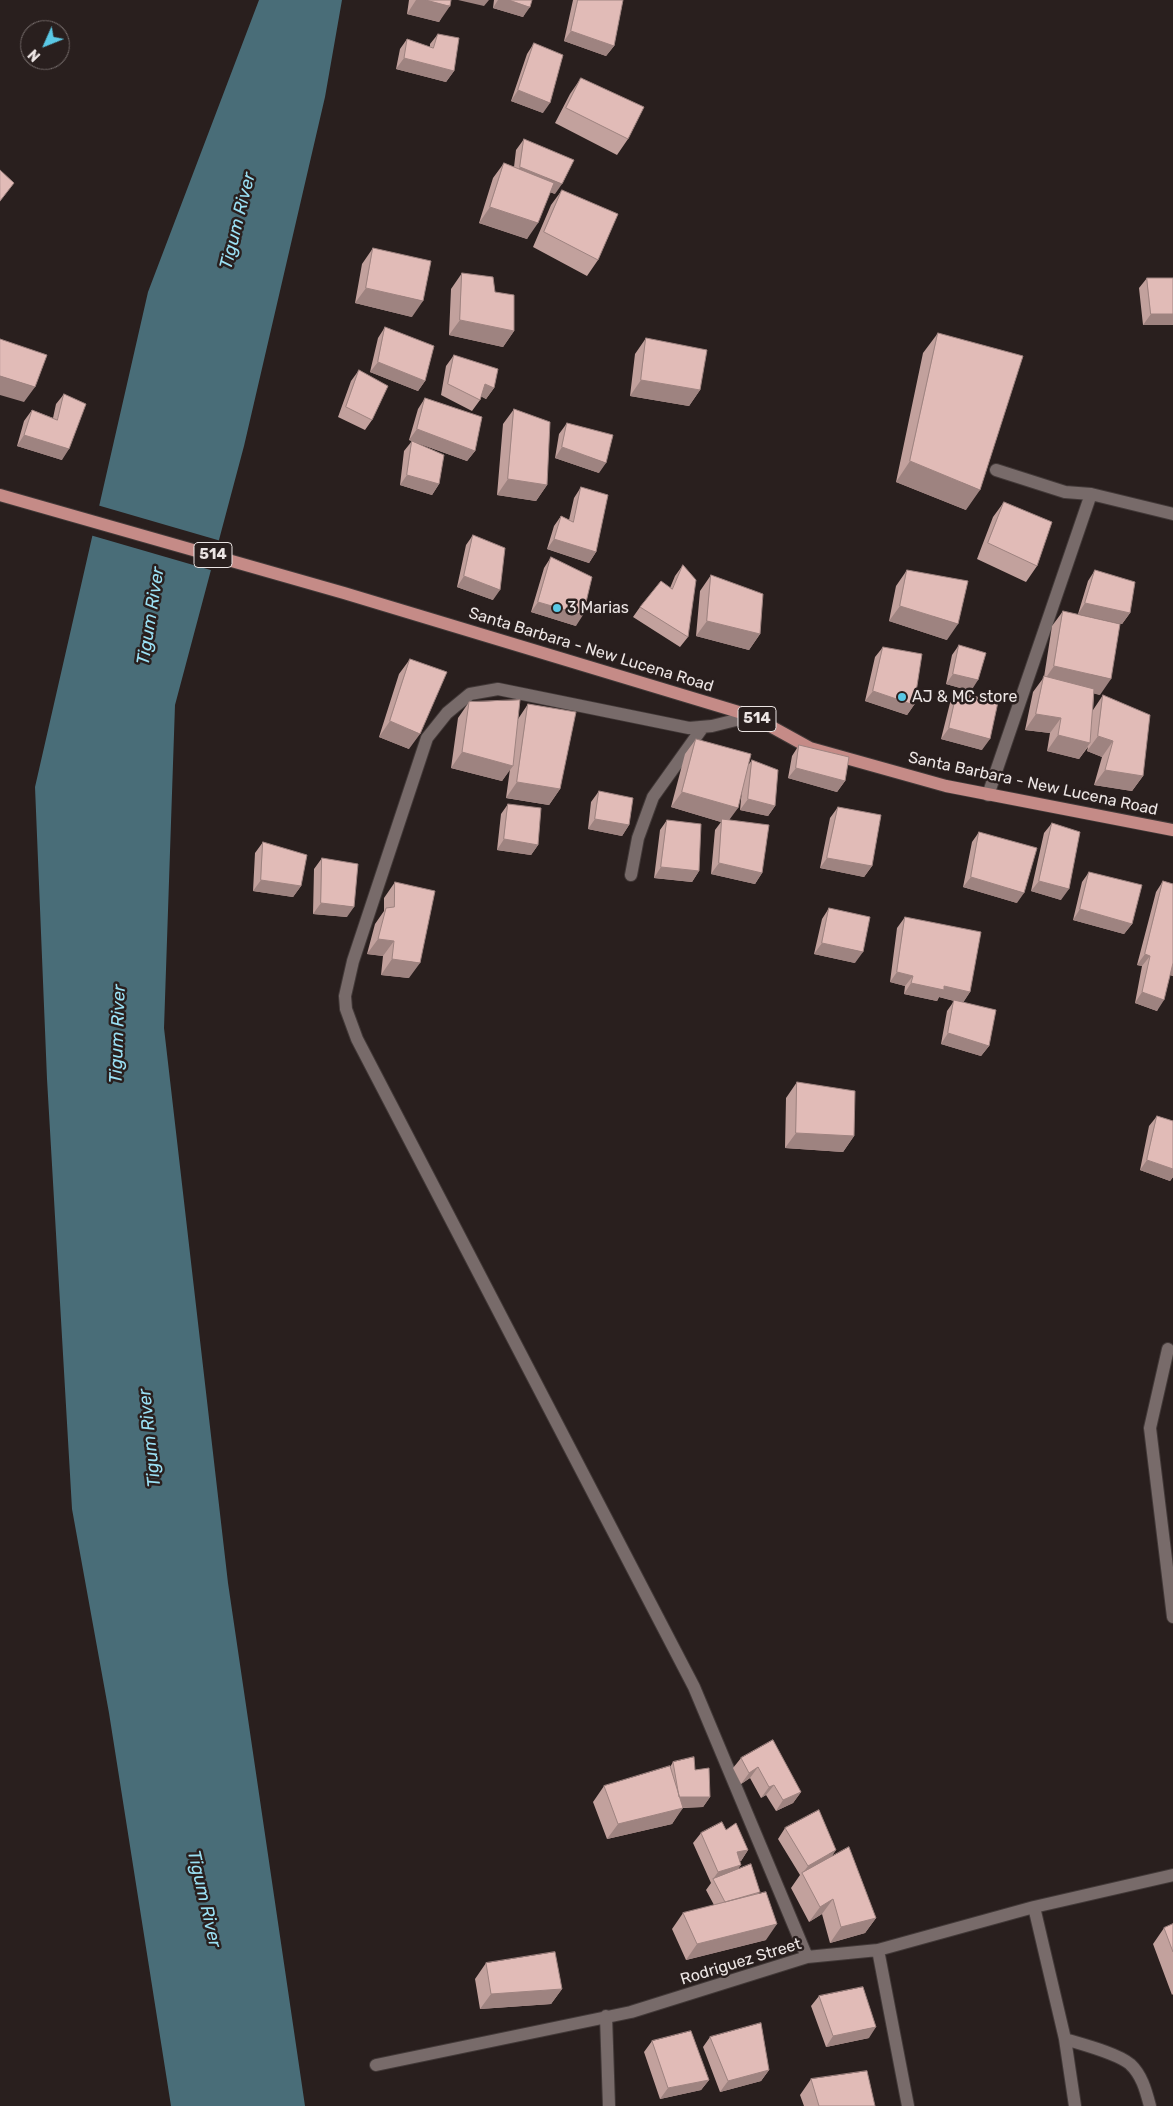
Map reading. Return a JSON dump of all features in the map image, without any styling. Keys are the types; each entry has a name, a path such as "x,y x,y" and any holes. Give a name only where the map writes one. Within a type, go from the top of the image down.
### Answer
{"main road":[{"name":"Santa Barbara - New Lucena Road","path":"0,495 83,517 344,593 752,716 810,748 946,786 1173,830"}],"street":[{"path":"996,470 1065,492 1091,494 1173,514"},
{"path":"988,794 1091,494"},
{"path":"752,716 703,727 689,728 498,689 470,694 447,713 427,738 354,961 345,996 346,1009 358,1039 694,1687 807,1957"},
{"path":"631,875 638,838 653,797 703,727"},
{"path":"1168,1349 1150,1428 1173,1617"},
{"name":"Rodriguez Street","path":"376,2065 630,2012 807,1957 878,1950 1034,1907 1173,1875"},
{"path":"1034,1907 1064,2039 1075,2106"},
{"path":"878,1950 908,2106"},
{"path":"606,2016 609,2106"},
{"path":"1064,2039 1098,2050 1130,2064 1143,2082 1150,2106"}],"water":[{"name":"Tigum River","path":"259,0 342,0 325,97 244,446 175,705 164,1028 228,1583 305,2106 171,2106 109,1713 72,1509 47,1079 35,787 148,292"}],"pier":[{"path":"97,505 221,541 214,571 90,535"}],"building":[{"path":"426,0 451,0 450,6"},
{"path":"509,0 532,0 530,7"},
{"path":"578,0 623,0 614,46 571,31"},
{"path":"438,34 459,38 454,71 404,58 407,39 433,48"},
{"path":"534,43 563,55 550,103 518,90"},
{"path":"581,78 644,107 628,139 566,108"},
{"path":"524,139 574,160 562,184 520,167"},
{"path":"504,163 554,183 538,223 490,207"},
{"path":"0,170 14,183 0,201"},
{"path":"562,190 618,214 598,260 544,232"},
{"path":"373,248 431,261 423,301 366,288"},
{"path":"462,273 493,277 495,292 514,295 514,331 460,320"},
{"path":"1147,278 1173,278 1173,314 1151,314"},
{"path":"385,327 434,346 425,381 378,362"},
{"path":"938,333 1023,356 980,490 910,461"},
{"path":"646,338 707,350 700,390 641,380"},
{"path":"0,339 47,355 35,387 0,376"},
{"path":"454,355 498,369 494,388 485,384 480,400 448,384"},
{"path":"359,370 388,386 372,420 346,407"},
{"path":"64,394 86,404 69,449 24,435 32,410 57,420"},
{"path":"425,398 482,417 475,451 417,429"},
{"path":"514,409 550,422 547,485 508,479"},
{"path":"567,423 613,435 606,463 562,447"},
{"path":"412,441 444,455 439,484 407,475"},
{"path":"581,487 608,495 596,552 554,539 561,516 573,522"},
{"path":"1004,502 1052,522 1037,566 988,543"},
{"path":"473,535 505,548 500,590 464,576"},
{"path":"551,557 592,577 583,615 538,602"},
{"path":"683,565 696,580 688,637 640,607 661,581 672,589"},
{"path":"907,570 968,581 958,624 900,606"},
{"path":"1095,570 1135,582 1130,613 1085,603"},
{"path":"711,575 763,594 760,634 707,621"},
{"path":"1063,611 1120,624 1111,679 1054,666"},
{"path":"959,645 986,653 978,680 953,674"},
{"path":"883,647 922,654 914,705 873,691"},
{"path":"410,659 447,672 420,734 390,721"},
{"path":"1044,676 1094,689 1090,743 1058,735 1061,718 1036,714"},
{"path":"957,692 998,702 990,739 949,728"},
{"path":"1103,695 1150,715 1143,776 1105,770 1113,741 1098,736"},
{"path":"520,700 513,766 462,752 469,702"},
{"path":"528,704 576,712 560,789 517,782"},
{"path":"696,739 751,754 738,808 682,792"},
{"path":"799,745 849,757 845,781 796,768"},
{"path":"752,760 778,770 775,806 748,799"},
{"path":"599,791 633,798 629,825 595,819"},
{"path":"508,804 541,808 538,845 504,839"},
{"path":"838,807 881,815 872,866 827,858"},
{"path":"722,819 769,825 762,873 719,863"},
{"path":"667,820 701,824 699,871 661,867"},
{"path":"1052,823 1080,832 1069,889 1039,881"},
{"path":"979,832 1037,848 1024,893 971,877"},
{"path":"263,842 307,855 301,886 261,880"},
{"path":"322,858 358,864 354,907 321,903"},
{"path":"1089,872 1142,885 1132,924 1080,909"},
{"path":"1163,881 1173,884 1173,963 1164,1000 1142,992 1150,956 1145,954"},
{"path":"395,882 435,891 420,963 392,959 394,941 378,939 386,908 394,907"},
{"path":"829,908 870,917 863,952 822,943"},
{"path":"905,917 981,932 970,992 944,986 944,990 911,983 913,976 897,972"},
{"path":"954,1000 996,1010 989,1046 948,1033"},
{"path":"797,1082 855,1091 854,1136 796,1133"},
{"path":"1157,1116 1173,1121 1173,1169 1147,1160"},
{"path":"773,1740 801,1792 783,1800 774,1785 769,1787 758,1767 749,1773 741,1758"},
{"path":"694,1757 695,1770 709,1768 710,1797 679,1797 673,1762"},
{"path":"670,1766 683,1808 618,1824 604,1786"},
{"path":"819,1810 836,1850 808,1866 785,1828"},
{"path":"722,1822 726,1830 736,1823 748,1850 737,1852 741,1865 718,1872 701,1833"},
{"path":"849,1847 876,1918 841,1927 833,1899 820,1907 802,1873"},
{"path":"751,1864 760,1892 725,1902 713,1879"},
{"path":"766,1892 777,1924 697,1944 683,1913"},
{"path":"1173,1924 1173,1952 1164,1928"},
{"path":"555,1952 562,1989 491,1994 486,1963"},
{"path":"863,1987 876,2027 833,2036 819,1996"},
{"path":"761,2023 769,2070 728,2081 710,2037"},
{"path":"691,2031 709,2080 668,2088 652,2041"},
{"path":"867,2071 875,2106 819,2106 811,2079"}],"place":[{"name":"3 Marias","path":"557,608"},
{"name":"AJ & MC store","path":"902,697"}]}
